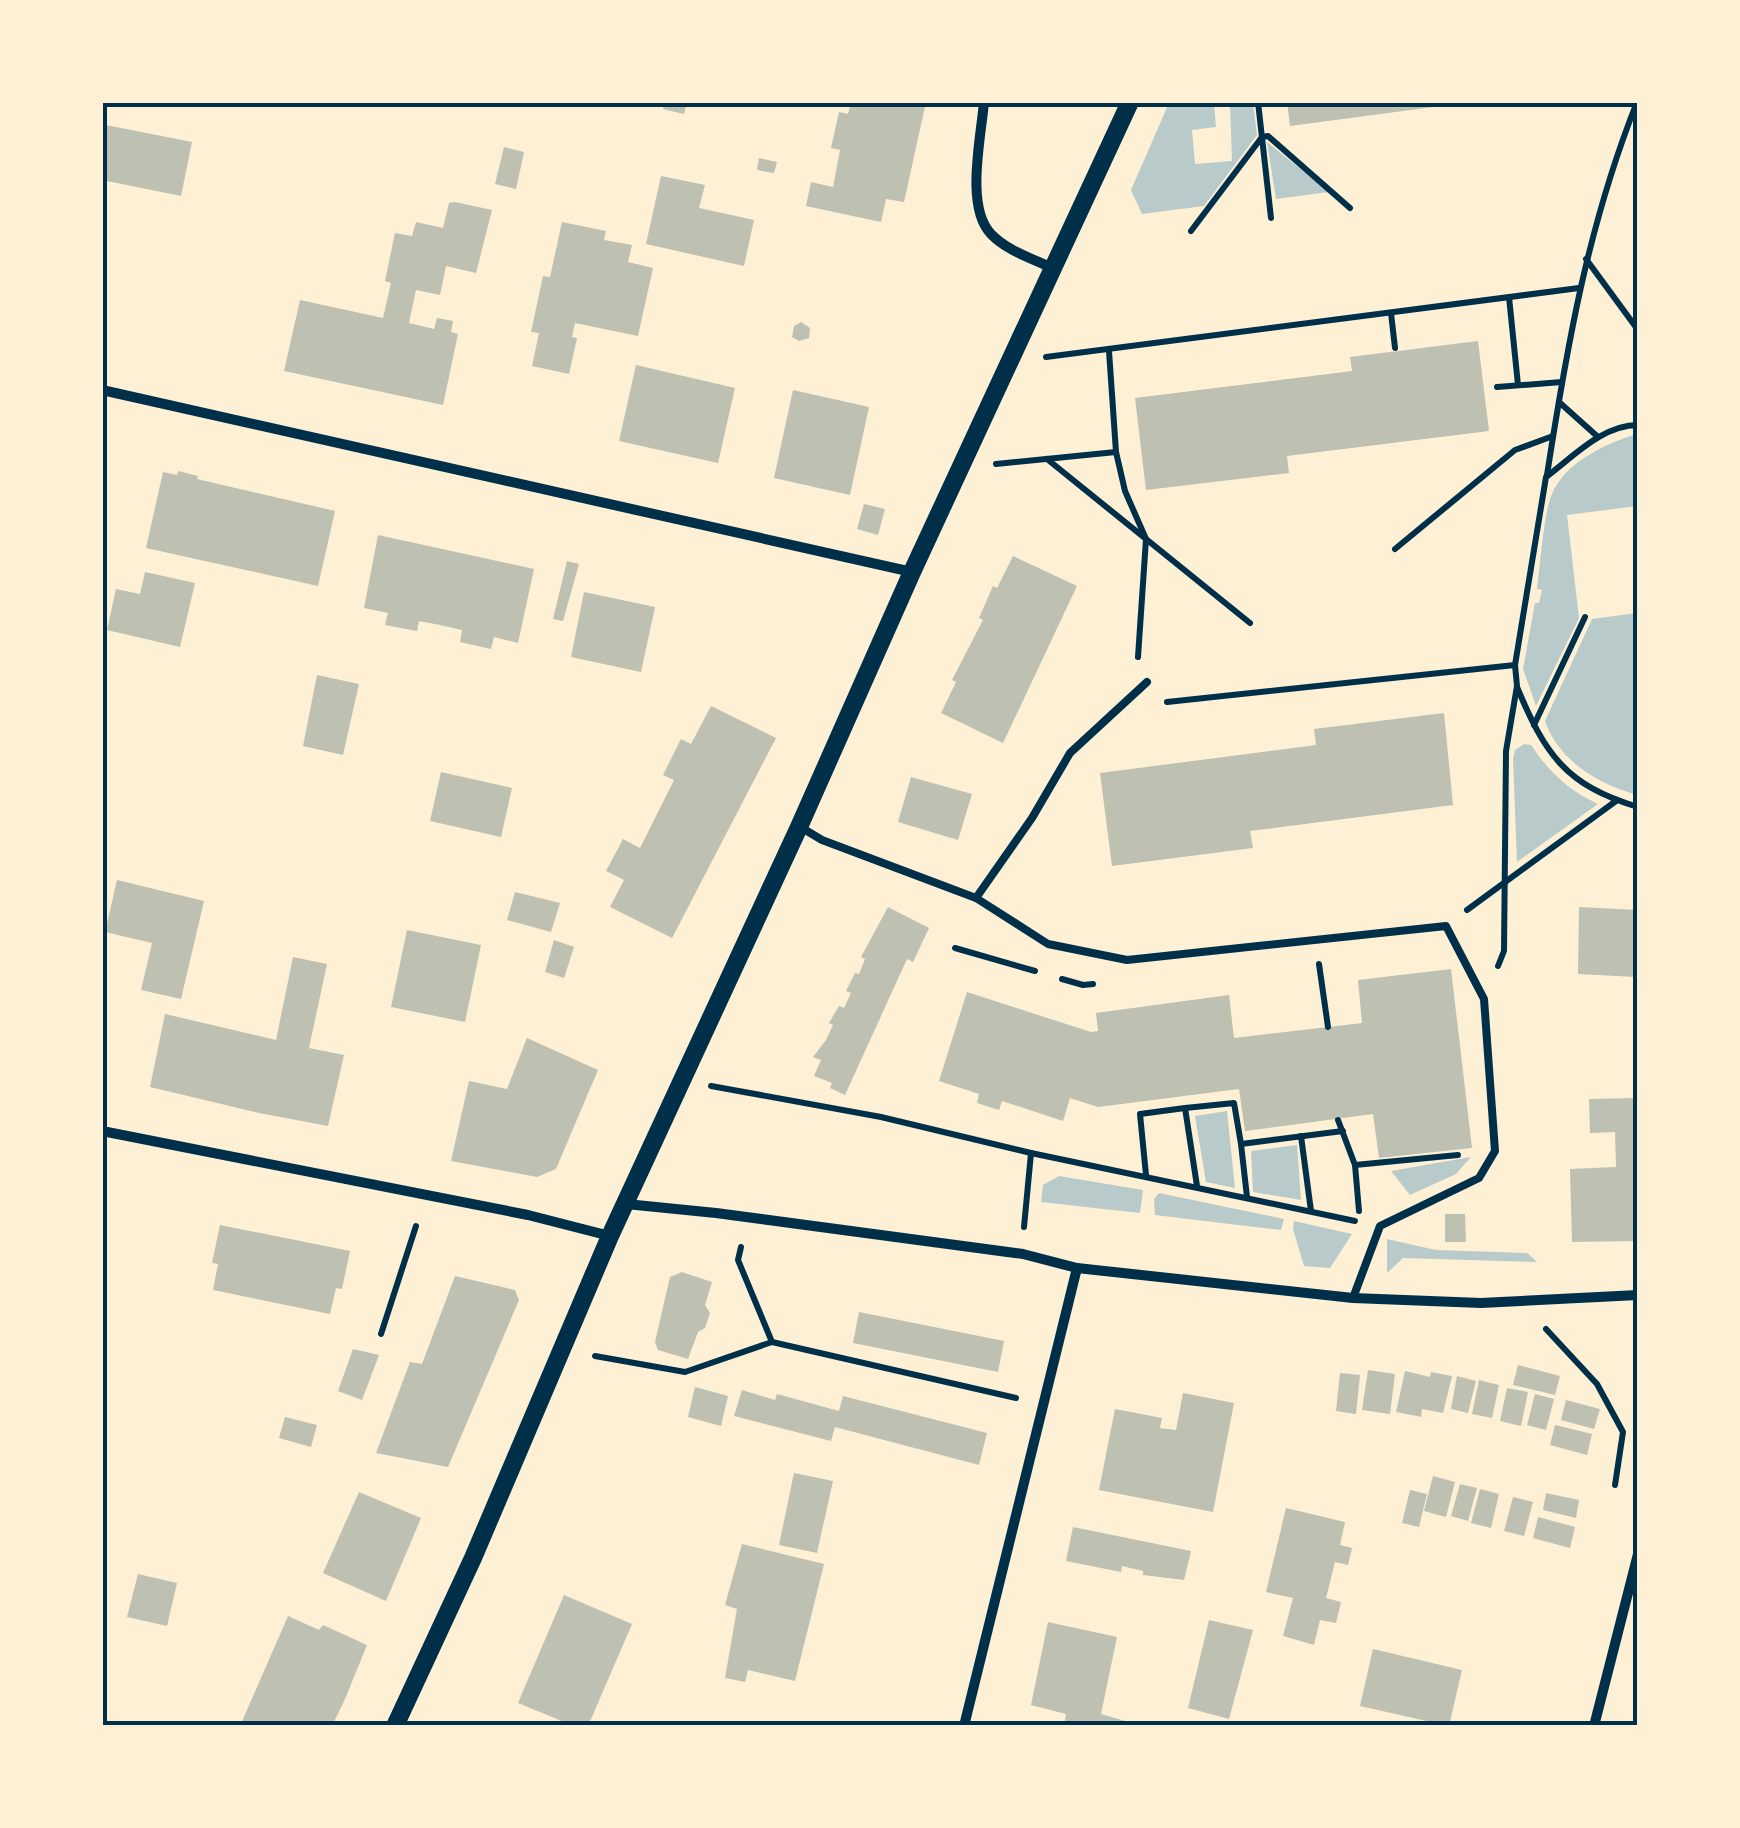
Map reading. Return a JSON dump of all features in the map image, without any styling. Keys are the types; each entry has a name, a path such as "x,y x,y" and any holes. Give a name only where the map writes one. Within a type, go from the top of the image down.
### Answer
{"street":[{"path":"984,102 978,215 998,240 1054,269"},
{"path":"395,1726 473,1558 610,1236 1130,102"},
{"path":"102,390 912,572"},
{"path":"102,1131 528,1214 610,1236"},
{"path":"626,1204 1022,1254 1077,1268 1353,1298 1481,1303 1638,1294"},
{"path":"964,1726 1077,1268"},
{"path":"1594,1726 1638,1554"}],"lane":[{"path":"976,898 1032,818 1070,753 1147,682"},
{"path":"800,827 822,840 976,898 1048,944 1127,960 1446,926 1484,999 1495,1151 1479,1178 1380,1226 1353,1298"}],"path":[{"path":"1258,102 1271,218"},
{"path":"1484,999 1504,951 1506,751 1517,686 1515,665 1558,402 1586,260 1610,171 1637,102"},
{"path":"1191,231 1262,137 1268,136 1350,208"},
{"path":"1586,260 1638,330"},
{"path":"1044,357 1579,288"},
{"path":"1510,297 1518,385"},
{"path":"1392,313 1396,348"},
{"path":"1108,351 1116,452 1125,491 1146,539 1136,693"},
{"path":"1497,386 1562,382"},
{"path":"1558,402 1598,437"},
{"path":"1546,477 1598,437 1627,425 1638,425"},
{"path":"1395,549 1514,450 1553,436"},
{"path":"995,464 1116,452"},
{"path":"1047,459 1250,624"},
{"path":"1534,726 1585,617"},
{"path":"1121,707 1515,665"},
{"path":"1517,686 1550,754 1574,778 1638,807"},
{"path":"1446,926 1616,800"},
{"path":"1316,940 1328,1027"},
{"path":"710,1086 881,1117 1031,1154 1360,1222 1355,1166 1338,1120"},
{"path":"1146,1175 1140,1114 1234,1103 1247,1197"},
{"path":"1185,1108 1197,1186"},
{"path":"1240,1144 1343,1131"},
{"path":"1301,1136 1311,1211"},
{"path":"1355,1166 1495,1151"},
{"path":"1022,1254 1031,1154"},
{"path":"381,1334 416,1226"},
{"path":"740,1247 738,1260 772,1342"},
{"path":"1546,1329 1597,1384 1624,1432 1615,1485"},
{"path":"595,1356 684,1372 772,1342 1016,1398"}],"shaded area":[{"path":"1169,103 1214,103 1216,127 1192,130 1195,164 1232,161 1230,103 1253,103 1257,135 1204,206 1142,214 1131,190"},
{"path":"1267,142 1329,192 1276,199"},
{"path":"1637,435 1637,506 1567,515 1579,618 1536,706 1523,669 1535,603 1539,603 1542,590 1537,589 1549,502 1558,483 1575,464"},
{"path":"1638,613 1637,795 1582,769 1560,748 1545,721 1592,619"},
{"path":"1524,744 1531,745 1568,786 1598,804 1517,862 1513,759 1515,750"},
{"path":"1227,1111 1235,1188 1206,1182 1195,1116"},
{"path":"1297,1145 1301,1200 1253,1192 1251,1151"},
{"path":"1471,1157 1456,1174 1410,1195 1391,1171"},
{"path":"1059,1176 1143,1190 1140,1213 1041,1202 1043,1185"},
{"path":"1159,1193 1284,1219 1281,1230 1155,1215 1154,1199"},
{"path":"1294,1221 1352,1234 1330,1268 1304,1266"},
{"path":"1387,1239 1436,1250 1527,1253 1537,1262 1403,1258 1387,1273"}],"building":[{"path":"665,102 687,102 684,114 663,109"},
{"path":"851,102 926,102 904,202 886,199 881,222 806,206 811,182 833,187 840,150 831,148 839,112 848,114"},
{"path":"1287,102 1432,102 1433,107 1290,126"},
{"path":"106,125 192,142 181,196 102,180"},
{"path":"504,147 524,152 516,189 495,184"},
{"path":"759,158 777,162 774,173 757,170"},
{"path":"661,176 705,185 699,208 754,220 744,266 646,244"},
{"path":"449,203 492,210 476,273 446,266 440,295 416,290 409,323 434,329 437,318 453,321 451,332 458,334 443,405 284,371 300,300 383,318 391,283 385,281 395,233 412,236 416,222 443,228"},
{"path":"562,222 606,231 604,240 632,245 628,262 653,268 638,336 575,323 572,337 577,338 569,374 532,366 539,333 531,332 543,276 550,277"},
{"path":"801,322 810,328 809,338 799,341 792,337 794,326"},
{"path":"1478,341 1489,431 1287,456 1289,473 1146,490 1135,398 1352,371 1350,357"},
{"path":"636,365 735,388 718,463 619,441"},
{"path":"793,390 869,407 850,495 774,478"},
{"path":"178,471 198,476 197,479 335,511 318,586 146,548 163,472 177,475"},
{"path":"864,504 885,509 878,535 857,529"},
{"path":"378,535 534,569 518,643 494,637 491,649 460,642 462,630 440,625 419,621 417,631 385,625 388,613 364,608"},
{"path":"1013,556 1077,586 1003,743 941,713 956,682 952,680 983,620 979,618 993,586 997,588"},
{"path":"567,561 579,564 563,621 553,619"},
{"path":"145,572 195,583 180,647 107,630 116,589 140,594"},
{"path":"584,592 655,607 641,672 571,657"},
{"path":"317,675 359,684 343,755 303,746"},
{"path":"711,706 776,738 672,938 610,907 624,880 606,871 623,839 640,848 674,780 663,775 681,739 691,744"},
{"path":"1444,713 1453,805 1250,831 1253,848 1112,866 1100,773 1316,745 1314,729"},
{"path":"441,772 512,788 501,837 430,821"},
{"path":"911,777 972,794 958,840 898,822"},
{"path":"117,880 204,901 181,999 141,990 152,943 105,932"},
{"path":"515,892 560,903 551,932 507,920"},
{"path":"888,907 929,928 913,962 907,959 845,1095 830,1088 832,1083 814,1076 821,1060 813,1057 826,1040 833,1025 829,1023 839,1006 844,1008 851,993 846,991 855,973 859,974 865,959 861,957"},
{"path":"1579,907 1638,910 1636,977 1578,974"},
{"path":"407,930 481,945 465,1022 391,1007"},
{"path":"554,940 574,947 564,978 545,972"},
{"path":"293,957 327,964 309,1048 344,1055 328,1126 150,1087 165,1014 276,1040"},
{"path":"1451,969 1472,1148 1379,1158 1373,1114 1245,1131 1239,1089 1098,1107 1070,1098 1063,1121 1002,1101 999,1110 977,1103 979,1094 939,1081 967,992 1091,1032 1098,1031 1096,1013 1229,995 1234,1038 1362,1023 1358,980"},
{"path":"527,1038 598,1070 556,1169 537,1177 451,1161 469,1081 507,1089"},
{"path":"1636,1098 1638,1241 1572,1242 1570,1169 1616,1167 1615,1132 1590,1133 1589,1099"},
{"path":"1445,1214 1465,1214 1466,1242 1445,1242"},
{"path":"220,1225 350,1251 342,1289 336,1288 330,1314 213,1290 218,1264 212,1263"},
{"path":"682,1272 712,1282 705,1305 710,1313 688,1359 658,1350 655,1342 670,1277"},
{"path":"455,1276 515,1290 519,1300 448,1467 376,1453 410,1362 422,1364"},
{"path":"859,1312 1004,1341 998,1372 853,1343"},
{"path":"353,1349 379,1355 362,1400 338,1391"},
{"path":"1518,1365 1560,1376 1555,1395 1513,1385"},
{"path":"1368,1370 1395,1374 1390,1414 1362,1410"},
{"path":"1405,1371 1430,1377 1431,1372 1452,1376 1443,1413 1422,1409 1421,1417 1396,1412"},
{"path":"1340,1373 1360,1375 1356,1414 1336,1411"},
{"path":"1457,1376 1476,1381 1468,1413 1451,1409"},
{"path":"1479,1380 1499,1385 1492,1418 1472,1414"},
{"path":"695,1387 728,1396 721,1426 688,1417"},
{"path":"1507,1388 1528,1392 1521,1426 1500,1421"},
{"path":"742,1390 775,1400 777,1394 839,1411 843,1396 987,1433 979,1465 835,1427 831,1441 734,1416"},
{"path":"1183,1393 1234,1403 1213,1512 1099,1490 1115,1409 1162,1418 1160,1428 1176,1430"},
{"path":"1535,1394 1554,1399 1546,1430 1527,1425"},
{"path":"1566,1400 1600,1409 1594,1429 1561,1420"},
{"path":"285,1417 317,1425 311,1447 279,1438"},
{"path":"1555,1425 1592,1434 1587,1455 1550,1445"},
{"path":"794,1473 833,1481 817,1553 779,1545"},
{"path":"1433,1476 1455,1482 1446,1517 1424,1511"},
{"path":"1460,1484 1477,1488 1468,1521 1451,1516"},
{"path":"1480,1489 1499,1494 1491,1528 1471,1523"},
{"path":"1410,1490 1427,1494 1419,1527 1402,1523"},
{"path":"359,1492 421,1518 386,1601 323,1573"},
{"path":"1546,1493 1579,1500 1576,1518 1543,1510"},
{"path":"1513,1497 1533,1502 1524,1536 1504,1531"},
{"path":"1286,1508 1345,1522 1340,1545 1352,1548 1348,1565 1335,1562 1326,1598 1341,1602 1336,1623 1320,1620 1314,1645 1283,1636 1293,1598 1266,1592"},
{"path":"1538,1517 1575,1527 1570,1548 1533,1538"},
{"path":"1073,1527 1191,1551 1184,1580 1143,1575 1143,1571 1122,1566 1121,1572 1066,1561"},
{"path":"742,1544 824,1564 795,1681 748,1670 745,1682 725,1678 737,1609 725,1605"},
{"path":"138,1574 177,1583 167,1626 127,1617"},
{"path":"564,1595 632,1624 588,1726 574,1726 518,1703"},
{"path":"288,1616 319,1630 323,1625 367,1645 345,1699 332,1726 240,1726"},
{"path":"1209,1620 1253,1630 1229,1719 1188,1708"},
{"path":"1048,1622 1117,1637 1101,1714 1143,1726 1064,1726 1066,1714 1031,1705"},
{"path":"1373,1649 1462,1670 1449,1726 1360,1706"}]}
